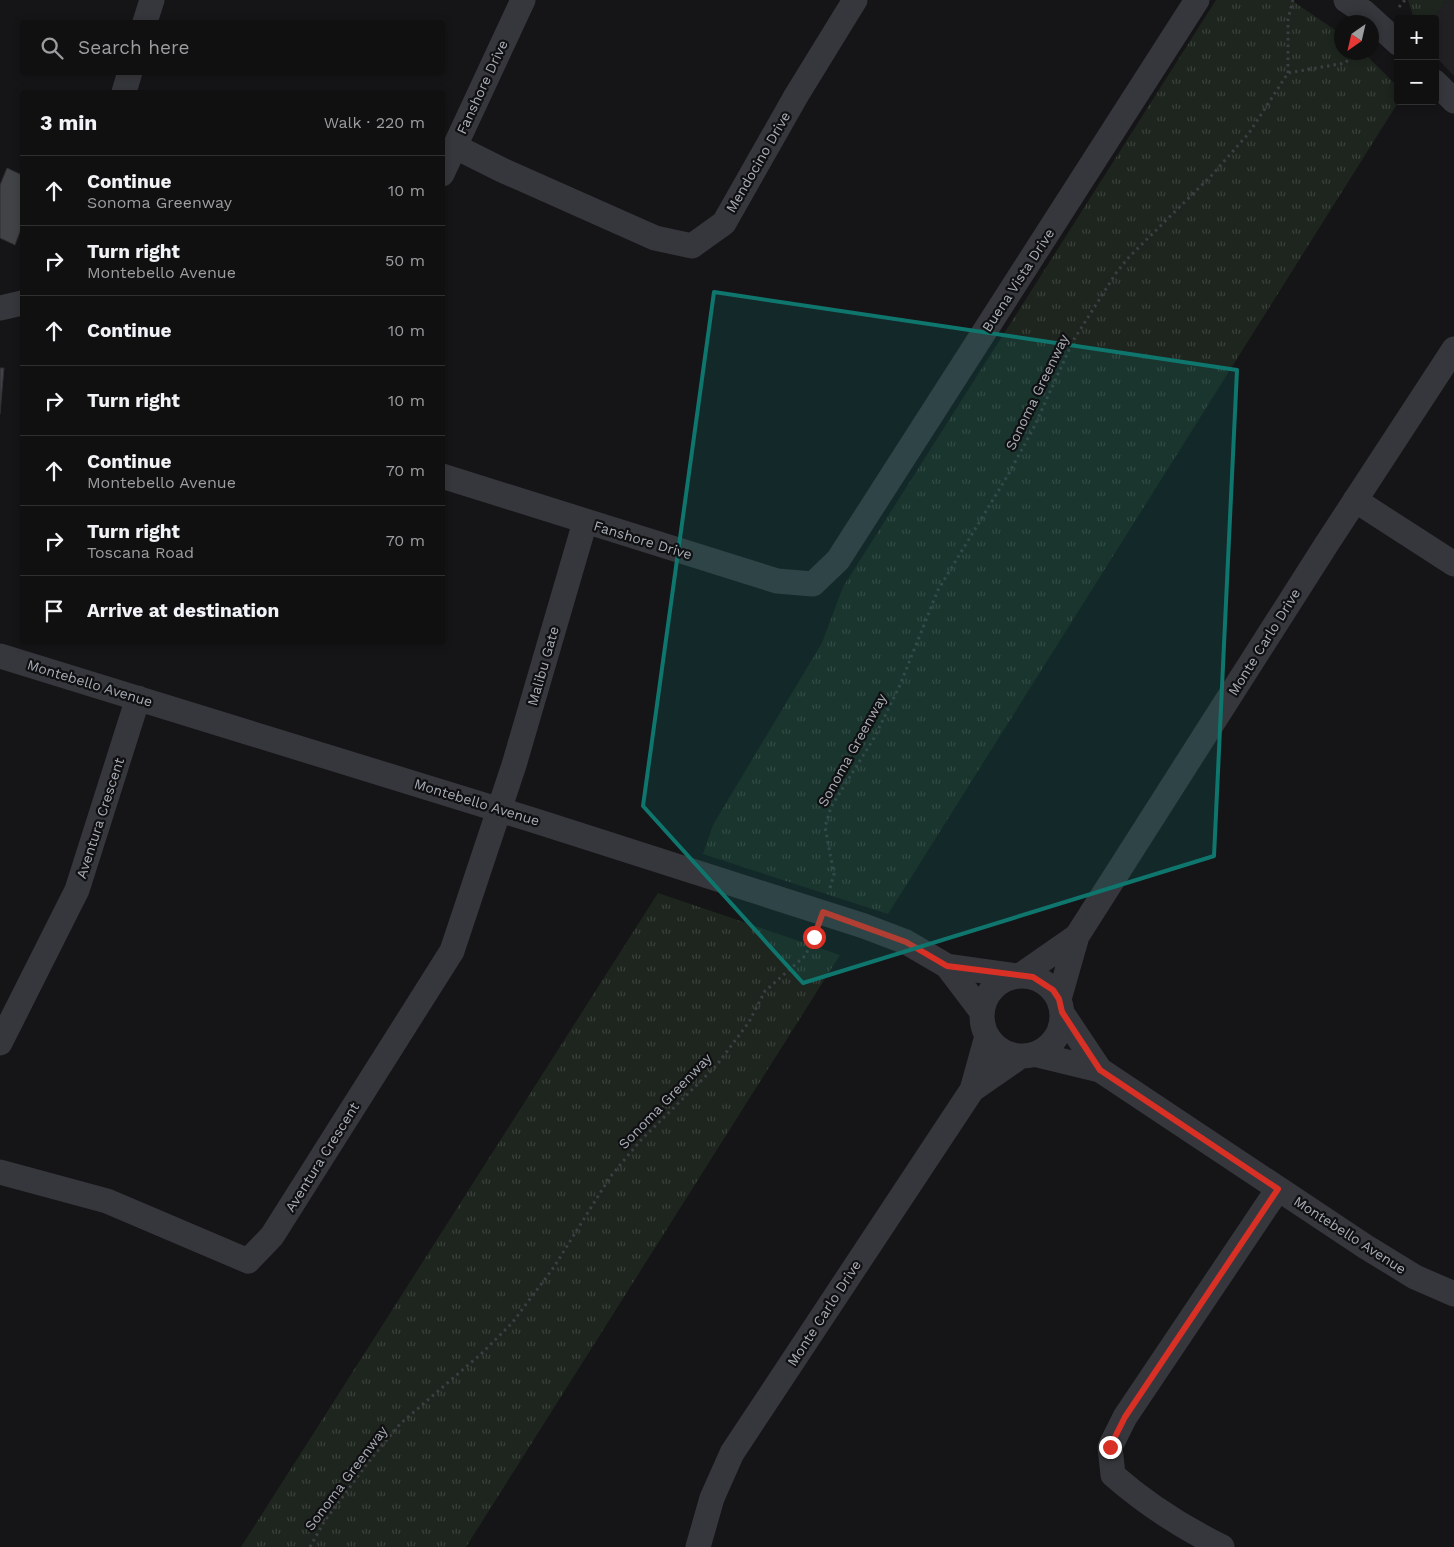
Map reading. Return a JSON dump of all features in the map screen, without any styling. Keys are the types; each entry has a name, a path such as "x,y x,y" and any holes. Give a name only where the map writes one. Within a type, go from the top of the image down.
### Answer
{"street":[{"path":"146,20 152,0"},
{"name":"Fanshore Drive","path":"445,167 523,0"},
{"name":"Mendocino Drive","path":"454,146 502,170 655,238 692,246 724,223 796,96 855,0"},
{"name":"Buena Vista Drive","path":"838,560 1197,0"},
{"path":"1346,0 1370,17 1394,39"},
{"path":"125,90 129,75"},
{"path":"1439,86 1454,101"},
{"path":"0,308 20,303"},
{"name":"Monte Carlo Drive","path":"1060,1006 1077,936 1355,500 1454,349"},
{"name":"Fanshore Drive","path":"445,477 777,581 812,584 838,560"},
{"path":"1355,500 1454,564"},
{"name":"Malibu Gate","path":"499,809 585,522"},
{"name":"Montebello Avenue","path":"0,656 499,809 823,912 906,942 947,966 982,1012"},
{"name":"Aventura Crescent","path":"0,1043 77,890 138,698"},
{"name":"Aventura Crescent","path":"0,1172 107,1201 248,1262 272,1236 452,951 499,809"},
{"name":"Monte Carlo Drive","path":"1019,976 1077,936"},
{"name":"Montebello Avenue","path":"947,966 1019,976"},
{"path":"1019,976 1033,977 1044,982 1060,1006 1061,1026 1055,1038 1046,1048 1028,1055 1002,1050 987,1036 982,1012 990,990 999,982 1019,976"},
{"name":"Montebello Avenue","path":"1060,1006 1100,1070"},
{"name":"Monte Carlo Drive","path":"698,1547 712,1498 732,1453 972,1090 987,1036"},
{"name":"Montebello Avenue","path":"1028,1055 1100,1070 1278,1189 1415,1277 1454,1294"},
{"name":"Monte Carlo Drive","path":"972,1090 1028,1055"},
{"path":"1222,1547 1183,1527 1144,1502 1113,1475 1110,1447 1125,1417 1278,1189"}],"path":[{"path":"1293,0 1288,20 1288,73 1345,63 1348,60"},
{"name":"Sonoma Greenway","path":"310,1547 329,1515 400,1424 481,1354 512,1323 554,1267 610,1176 641,1140 716,1066 749,1022 764,991 806,956 823,912 834,874 825,827 831,808 874,738 900,685 938,590 1008,475 1034,426 1073,341 1116,273 1129,257 1211,176 1249,133 1288,73"}],"highlighted area":[{"path":"714,292 1237,370 1214,856 803,983 643,806"}],"shaded area":[{"path":"1446,0 1454,0 1454,76 1439,60 1439,15 1436,15"}],"green space":[{"path":"1216,0 1291,0 1334,29 1334,60 1371,60 1394,83 1394,105 1396,105 888,914 703,854 713,825 822,643 843,587"},
{"path":"1408,0 1446,0 1436,15 1413,15"},
{"path":"658,893 840,955 466,1547 241,1547"}],"building":[{"path":"7,168 20,174 20,231 15,245 0,238 0,185"},
{"path":"0,368 4,368 0,414"}],"route":[{"path":"814,937 823,912 906,942 947,966 1021,975 1033,977 1044,982 1059,999 1062,1012 1100,1070 1278,1189 1125,1417 1110,1447"}]}
